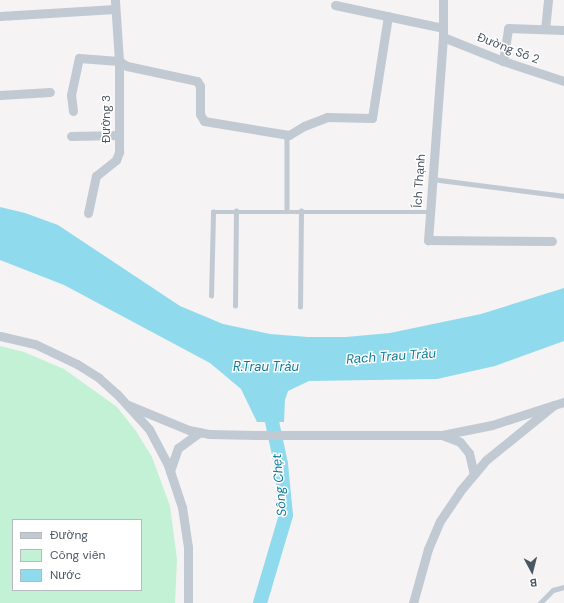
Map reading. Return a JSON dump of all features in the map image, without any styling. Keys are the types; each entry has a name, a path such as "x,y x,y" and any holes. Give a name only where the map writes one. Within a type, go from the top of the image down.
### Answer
{"street":[{"name":"Ích Thạnh","path":"442,0 443,33 428,240 552,241"},
{"path":"544,29 548,0"},
{"path":"0,16 115,4"},
{"name":"Đường 3","path":"88,214 96,176 118,157 120,61 115,4"},
{"name":"Đường Số 2","path":"335,5 373,12 443,33 503,61 564,81"},
{"path":"73,111 71,95 79,58 120,61 127,66 198,81 200,86 200,114 204,121 287,135 327,117 372,118 388,16"},
{"path":"503,61 508,28 564,30"},
{"path":"0,95 50,92"},
{"path":"71,136 118,135"},
{"path":"0,336 56,352 99,378 128,405 149,429 170,472 186,526 188,603"},
{"path":"128,405 200,432 255,435 442,435 492,425 564,402"},
{"path":"413,603 426,556 440,521 486,460 554,405"},
{"path":"170,472 178,448 200,432"},
{"path":"442,435 460,442 469,453 474,474"}],"lane":[{"path":"287,135 287,211"},
{"path":"432,179 564,196"},
{"path":"235,306 236,211"},
{"path":"211,296 212,213 236,211 430,212"},
{"path":"300,307 301,211"},
{"path":"540,603 553,590 564,587"}],"green space":[{"path":"0,346 24,352 64,369 117,407 136,431 152,457 170,506 177,559 175,603 0,603"}],"water":[{"name":"R.Trau Trảu","path":"0,207 25,213 58,225 180,306 223,324 270,334 308,337 346,337 390,333 481,314 564,288 564,341 495,366 437,379 309,381 288,391 285,400 284,422 257,422 241,389 210,363 64,285 0,260"}],"waterway":[{"name":"Sông Chẹt","path":"260,603 286,515 281,464 268,403"}],"water label":[{"name":"Rạch Trau Trảu","path":"391,357"}]}
